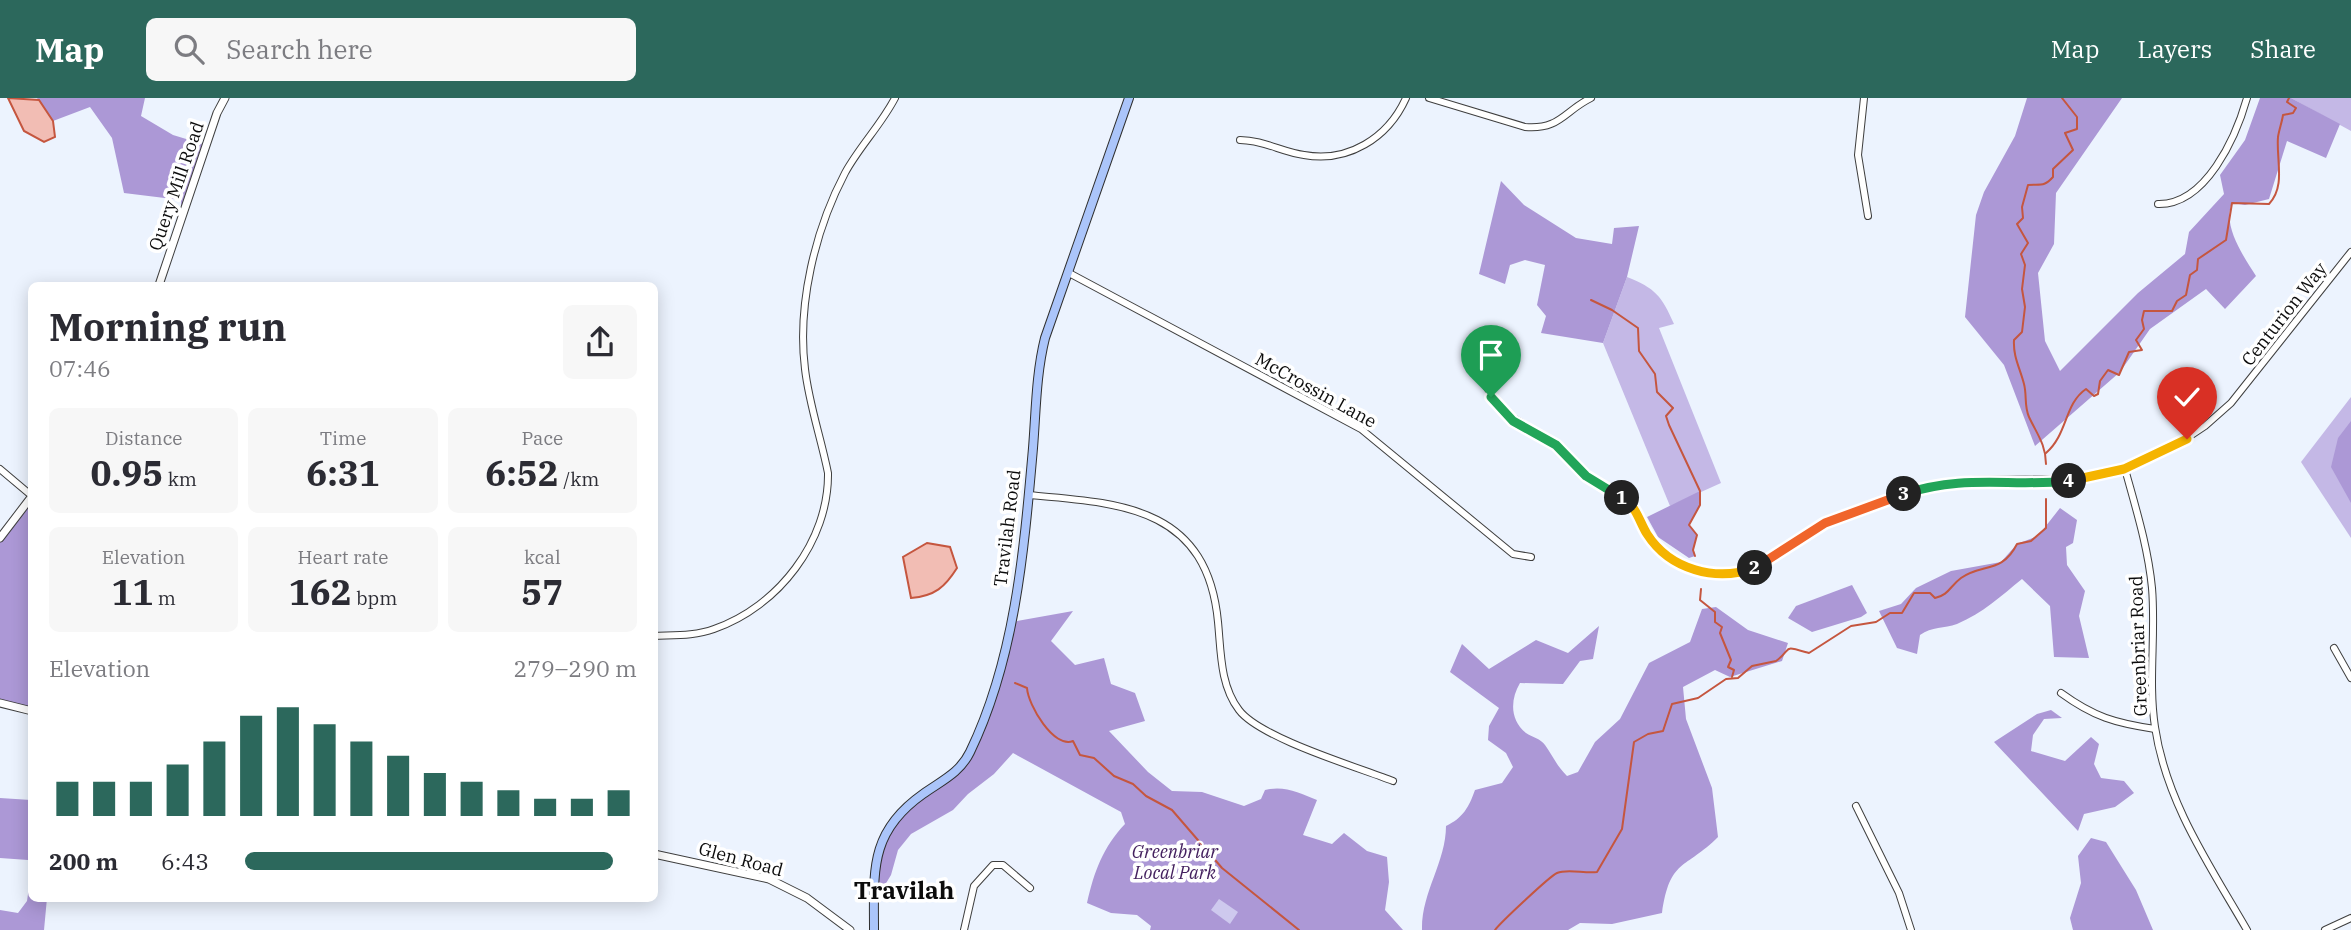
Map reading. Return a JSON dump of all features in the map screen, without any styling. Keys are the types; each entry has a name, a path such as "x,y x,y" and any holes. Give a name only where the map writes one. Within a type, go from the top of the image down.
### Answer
{"main road":[{"name":"Travilah Road","path":"874,930 876,859 883,835 909,805 958,770 968,756 989,709 1007,650 1028,495 1038,367 1045,338 1129,98"}],"street":[{"name":"Query Mill Road","path":"160,282 217,113 226,98"},
{"path":"658,636 691,634 729,623 757,606 782,584 811,544 824,513 828,473 804,367 803,330 808,282 825,220 841,181 895,98"},
{"path":"1240,140 1254,140 1306,156 1346,153 1378,136 1400,111 1406,98"},
{"path":"1429,98 1525,127 1540,128 1558,122 1591,98"},
{"path":"1864,98 1858,155 1868,216"},
{"path":"2158,204 2179,202 2208,176 2235,138 2247,98"},
{"name":"Centurion Way","path":"1483,382 1497,405 1513,421 1548,439 1586,476 1631,503 1645,531 1663,553 1685,567 1709,574 1729,574 1759,566 1825,523 1923,488 1969,480 2063,481 2124,469 2169,450 2220,414 2245,387 2351,252"},
{"name":"McCrossin Lane","path":"1069,273 1361,429 1513,554 1531,557"},
{"path":"0,469 28,493"},
{"name":"Greenbriar Road","path":"2124,469 2150,568 2155,729 2176,802 2247,930"},
{"path":"1028,495 1128,506 1170,528 1200,562 1211,587 1225,681 1240,711 1252,723 1272,733 1393,781"},
{"path":"0,538 28,501"},
{"path":"2334,648 2351,678"},
{"path":"2060,693 2086,711 2114,723 2155,729"},
{"path":"0,703 28,709"},
{"path":"1856,806 1899,893 1911,930"},
{"name":"Glen Road","path":"658,855 769,879 807,898 850,930"},
{"path":"964,930 974,886 993,865 1003,865 1030,888"},
{"path":"2325,930 2351,918"}],"shaded area":[{"path":"8,98 39,100 53,121 55,137 44,142 24,131"},
{"path":"2291,98 2351,98 2351,131"},
{"path":"1627,277 1651,289 1670,314 1674,324 1659,328 1721,483 1670,506 1603,343"},
{"path":"2351,397 2351,538 2301,462"},
{"path":"927,543 950,547 957,568 939,589 911,598 903,557"},
{"path":"1219,899 1238,912 1230,924 1211,910"}],"green space":[{"path":"37,98 145,98 141,116 173,135 206,145 181,221 181,200 124,193 112,138 90,107 53,121"},
{"path":"2027,98 2122,98 2056,193 2054,244 2038,273 2045,341 2060,371 2138,293 2185,254 2189,232 2224,194 2220,175 2245,140 2260,98 2291,98 2340,124 2326,158 2287,141 2269,199 2245,205 2232,203 2232,231 2240,251 2256,276 2225,309 2206,289 2150,329 2120,372 2035,446 2004,365 1965,317 1976,215 1984,192 2015,136"},
{"path":"1501,181 1524,205 1576,238 1612,244 1614,228 1639,226 1627,277 1603,343 1541,333 1546,316 1537,305 1545,265 1525,260 1510,265 1505,284 1479,274"},
{"path":"2351,421 2351,503 2331,467 2338,438"},
{"path":"1700,491 1700,505 1689,525 1697,535 1693,550 1695,556 1689,558 1658,537 1647,517"},
{"path":"28,500 28,710 0,703 0,538"},
{"path":"2060,508 2077,520 2073,543 2066,547 2067,565 2085,591 2079,616 2089,658 2054,657 2050,606 2022,579 1966,620 1920,635 1917,654 1897,648 1879,611 1901,604 1916,588 1951,571 2001,562 2017,544 2038,536"},
{"path":"1852,585 1867,613 1861,617 1812,632 1788,618 1796,606"},
{"path":"1716,607 1748,630 1788,643 1782,661 1730,677 1715,670 1683,687 1686,719 1712,788 1718,837 1675,873 1665,895 1662,913 1612,924 1580,923 1568,930 1422,930 1425,903 1442,852 1446,826 1465,811 1475,790 1502,783 1513,767 1506,753 1488,740 1489,726 1499,708 1450,672 1462,644 1489,669 1536,640 1568,653 1599,626 1593,659 1580,661 1563,684 1520,683 1514,696 1513,709 1517,722 1526,733 1543,743 1567,776 1578,772 1595,742 1620,719 1649,663 1690,642 1702,609"},
{"name":"Greenbriar Local Park","path":"1073,611 1051,641 1075,665 1104,658 1111,684 1135,693 1145,721 1109,731 1148,772 1172,791 1202,792 1244,806 1261,799 1265,790 1279,788 1317,800 1303,835 1332,844 1344,833 1367,851 1387,857 1389,882 1385,910 1403,930 1150,930 1151,926 1137,915 1111,913 1087,903 1100,860 1125,824 1121,812 1013,753 994,774 968,794 953,810 911,834 898,850 891,875 874,903 879,844 909,805 968,756 1010,632 1017,621"},
{"path":"2051,710 2062,718 2044,719 2033,735 2031,751 2065,761 2091,737 2099,744 2094,764 2101,778 2124,781 2134,793 2115,807 2084,814 2078,831 1994,742 2037,714"},
{"path":"0,798 28,800 28,860 0,858"},
{"path":"2091,838 2106,842 2136,890 2153,930 2073,930 2070,918 2081,883 2078,856"},
{"path":"28,894 28,902 47,902 44,930 0,930 0,910 18,913 27,901"}],"waterway":[{"path":"2046,464 2043,445 2027,413 2025,388 2015,352 2014,340 2022,332 2025,307 2022,289 2025,265 2021,254 2028,243 2017,224 2023,218 2022,207 2028,185 2047,182 2053,177 2053,169 2073,150 2065,133 2077,129 2077,117 2062,98"},
{"path":"2046,453 2058,437 2079,395 2086,389 2094,396 2098,394 2100,381 2108,370 2119,375 2129,352 2142,350 2136,340 2144,329 2144,311 2172,311 2177,301 2186,295 2190,275 2197,270 2198,259 2226,240 2232,203 2269,204 2274,197 2279,181 2278,137 2283,115 2293,113 2296,108 2287,102 2289,98"},
{"path":"1591,300 1612,310 1638,328 1639,351 1655,374 1657,392 1673,408 1666,416 1700,491 1700,505 1689,525 1697,535 1693,550 1695,556"},
{"path":"1495,930 1557,873 1597,872 1622,829 1634,742 1648,734 1663,731 1672,704 1698,698 1726,679 1738,678 1752,666 1776,661 1788,649 1809,653 1851,626 1876,622 1890,613 1902,613 1914,593 1930,593 1935,598 1943,595 1969,573 2005,560 2017,544 2031,541 2046,528 2046,499"},
{"path":"1701,589 1700,600 1715,612 1715,622 1722,627 1720,633 1731,660 1728,667 1734,670 1732,677"},
{"path":"1015,683 1027,688 1032,705 1050,732 1066,742 1073,741 1080,755 1094,758 1114,776 1133,784 1146,796 1172,810 1222,868 1299,930"}],"district":[{"name":"Travilah","path":"904,890"}],"route":[{"path":"1491,397 1513,421 1541,434 1556,445 1586,476 1631,503 1645,531 1663,553 1685,567 1709,574 1729,574 1759,566 1800,538 1843,514 1923,488 1969,480 2082,480 2137,464 2187,439"}]}
